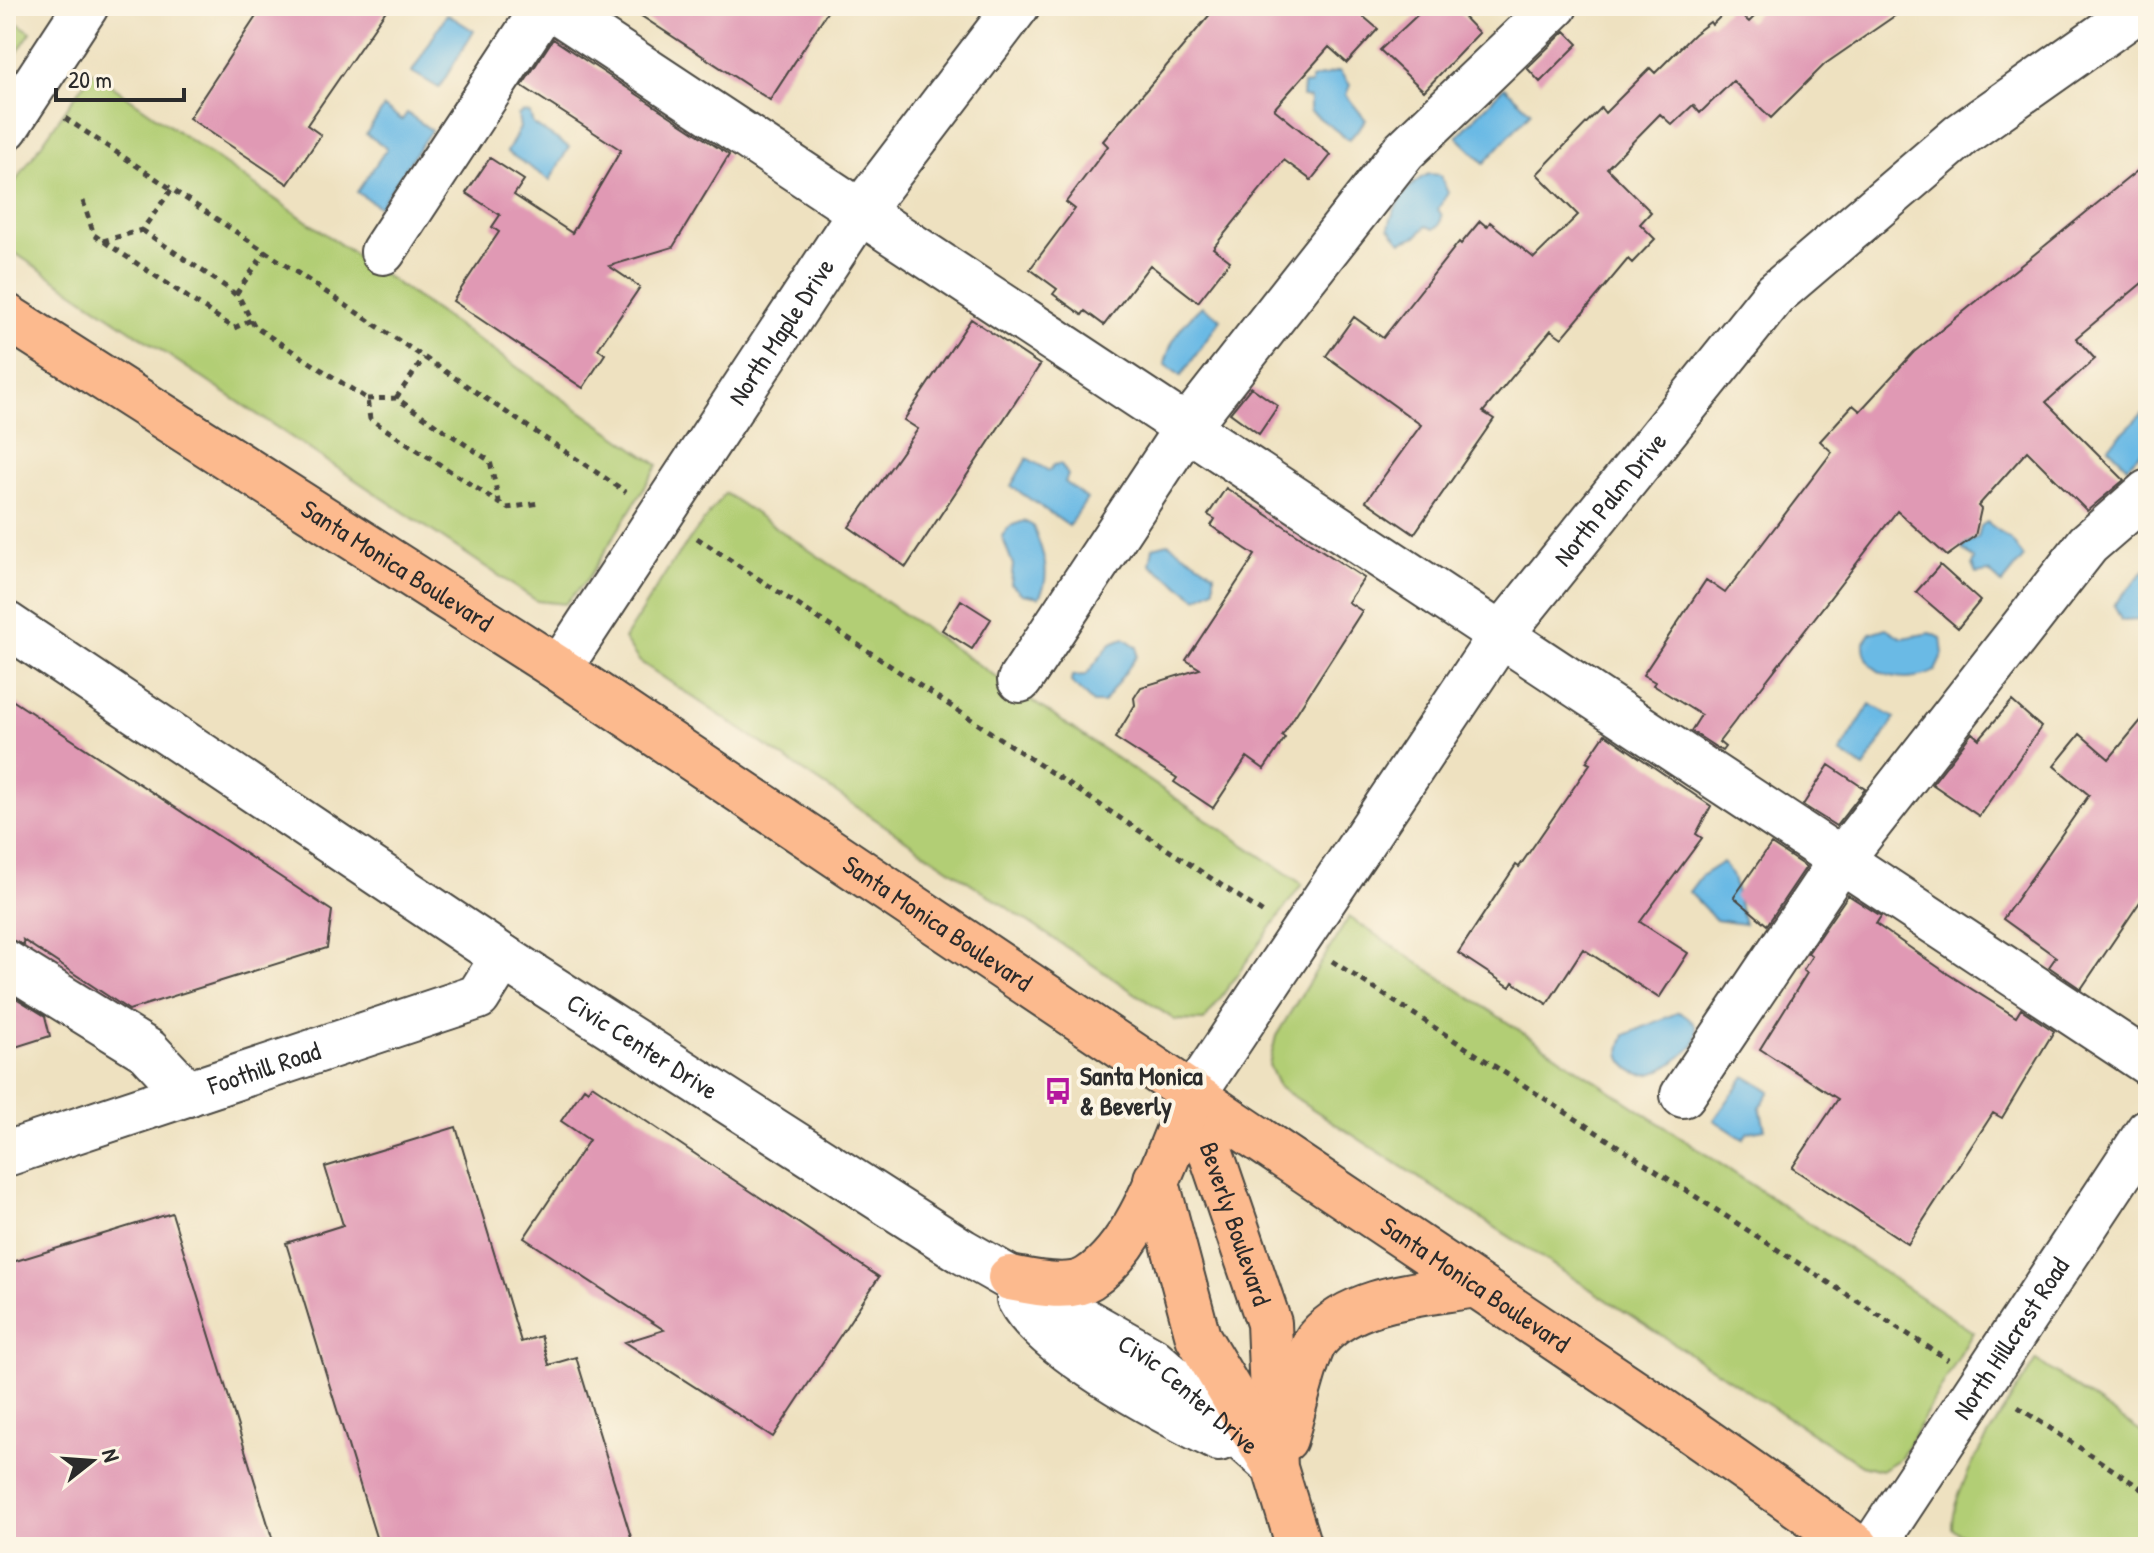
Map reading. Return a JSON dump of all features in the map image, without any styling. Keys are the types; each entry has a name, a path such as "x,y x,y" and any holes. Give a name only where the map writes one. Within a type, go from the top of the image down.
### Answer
{"main road":[{"name":"Santa Monica Boulevard","path":"6,316 559,669 1475,1285 1857,1547"},
{"name":"Beverly Boulevard","path":"1192,1097 1156,1179 1198,1337 1275,1468 1299,1547"},
{"name":"Beverly Boulevard","path":"1192,1097 1269,1323 1275,1468"},
{"path":"1010,1278 1051,1284 1088,1280 1136,1230 1156,1179"},
{"path":"1275,1468 1316,1339 1344,1317 1372,1305 1475,1285"}],"street":[{"path":"6,128 86,6"},
{"path":"383,252 547,6 2148,1063"},
{"name":"North Maple Drive","path":"559,669 860,212 1017,6"},
{"path":"1020,680 1187,427 1404,151 1555,6"},
{"name":"North Palm Drive","path":"1192,1097 1501,635 1775,294 1961,135 2144,6"},
{"path":"1683,1095 1841,860 2088,544 2148,492"},
{"name":"Civic Center Drive","path":"6,624 503,957 1010,1278"},
{"name":"Foothill Road","path":"6,1154 478,997 503,957"},
{"path":"6,963 148,1051 188,1094"},
{"name":"North Hillcrest Road","path":"1873,1547 2148,1131"},
{"path":"1010,1278 1028,1316 1072,1351 1161,1409 1275,1468"}],"path":[{"path":"57,113 636,498"},
{"path":"102,241 142,230 172,189"},
{"path":"83,201 94,235 102,241 234,328 251,320"},
{"path":"142,230 236,294 255,327 367,399 396,398 490,461 499,503"},
{"path":"236,294 266,251"},
{"path":"396,398 424,358"},
{"path":"367,399 370,419 507,508 540,503"},
{"path":"692,535 1276,922"},
{"path":"1324,957 1954,1364"},
{"path":"2011,1402 2148,1493"}],"green space":[{"path":"6,16 31,32 6,69"},
{"path":"92,72 658,465 588,579 565,604 537,601 6,247 6,195"},
{"path":"725,493 1302,884 1204,1021 1175,1020 639,661 624,639 672,563"},
{"path":"1349,917 1973,1332 1901,1458 1881,1470 1861,1465 1279,1087 1269,1065 1276,1036"},
{"path":"2036,1360 2148,1437 2148,1547 1979,1547 1952,1528 1954,1510 1971,1466"}],"water":[{"path":"447,14 474,31 439,88 412,72"},
{"path":"1339,71 1350,85 1346,95 1366,120 1349,140 1310,111 1310,98 1302,97 1303,85 1311,84 1311,79"},
{"path":"1504,87 1531,112 1484,163 1457,137"},
{"path":"384,107 402,120 407,113 431,130 379,207 357,192 387,148 366,134"},
{"path":"524,112 530,114 533,124 569,147 550,180 507,152 520,128 518,115"},
{"path":"1429,174 1440,175 1448,193 1438,209 1442,216 1440,224 1434,229 1426,226 1417,236 1401,242 1389,228 1394,212 1408,189"},
{"path":"1202,306 1221,319 1181,376 1165,364 1179,332"},
{"path":"2148,408 2148,445 2127,466 2108,447"},
{"path":"1027,458 1049,471 1054,465 1061,464 1068,475 1065,482 1087,499 1069,526 1011,486"},
{"path":"1024,521 1033,526 1045,562 1045,580 1039,597 1022,594 1011,584 1013,565 1002,536 1010,526"},
{"path":"1987,522 2011,540 2024,557 2002,584 1989,572 1976,574 1972,565 1974,559 1961,548 1978,537 1981,526"},
{"path":"1168,543 1214,573 1214,589 1197,598 1150,564 1153,547"},
{"path":"2148,566 2148,613 2141,619 2121,620 2114,605"},
{"path":"1886,628 1902,638 1931,633 1941,638 1943,654 1935,671 1913,678 1901,678 1889,676 1871,664 1865,654 1864,642 1870,633"},
{"path":"1124,638 1137,647 1137,656 1103,703 1093,703 1071,682 1072,676 1086,675 1111,643"},
{"path":"1870,704 1895,718 1864,768 1840,753"},
{"path":"1723,862 1733,877 1744,924 1716,920 1689,892 1701,876"},
{"path":"1679,1012 1697,1030 1694,1046 1662,1070 1643,1075 1634,1072 1621,1058 1625,1035"},
{"path":"1745,1076 1770,1091 1760,1107 1765,1129 1748,1132 1743,1139 1714,1120"}],"building":[{"path":"263,6 389,6 307,125 321,135 288,184 189,118"},
{"path":"626,6 831,6 770,100"},
{"path":"1217,6 1351,6 1378,29 1347,63 1329,47 1274,109 1331,155 1311,180 1284,160 1213,248 1230,261 1198,302 1150,265 1104,325 1085,311 1082,315 1053,294 1057,289 1030,269 1075,209 1066,202 1108,146 1103,141"},
{"path":"1427,6 1453,6 1479,33 1424,91 1380,50"},
{"path":"1731,6 1749,22 1765,6 1909,6 1825,64 1771,118 1733,81 1700,113 1693,105 1672,125 1660,114 1607,168 1651,212 1640,224 1655,239 1632,263 1628,259 1562,338 1551,330 1483,412 1494,419 1414,534 1366,501 1421,425 1326,356 1354,317 1383,338 1459,242 1461,244 1480,221 1487,227 1490,222 1534,258 1578,215 1537,174 1601,108 1605,113 1650,68 1655,73 1694,34 1710,22 1712,25"},
{"path":"1565,31 1578,44 1540,82 1527,68"},
{"path":"553,39 729,155 673,247 609,266 640,287 598,349 605,354 583,388 453,301 499,232 492,227 500,215 466,193 490,158 524,180 514,195 572,233 621,150 522,86"},
{"path":"2148,162 2148,278 2076,338 2095,359 2046,402 2124,480 2087,511 2027,451 1978,506 1981,509 1975,536 1947,556 1897,511 1719,742 1725,747 1722,751 1691,731 1701,715 1653,685 1655,682 1643,675 1706,580 1725,593 1832,452 1820,441 1853,405 1860,411 1914,352"},
{"path":"971,319 1040,365 906,567 849,527 918,429 904,420"},
{"path":"1251,387 1278,406 1259,434 1230,413"},
{"path":"1226,488 1364,578 1348,602 1362,611 1282,736 1285,738 1264,769 1247,757 1213,808 1174,782 1177,778 1115,738 1135,705 1134,698 1141,687 1200,669 1186,660 1255,555 1211,526 1215,519 1208,515"},
{"path":"1940,565 1980,601 1958,628 1916,592"},
{"path":"961,600 991,619 972,649 942,630"},
{"path":"6,696 332,911 327,948 129,1010 23,940 24,945 6,938"},
{"path":"2012,701 2041,727 1979,816 1932,784 1972,733 1979,739"},
{"path":"2148,712 2148,890 2081,989 2049,967 2056,957 2003,919 2089,795 2054,766 2080,734 2109,759"},
{"path":"1605,734 1711,806 1696,834 1702,838 1640,922 1688,953 1659,998 1583,949 1547,1004 1513,982 1510,987 1458,953 1516,865 1519,867 1590,764 1586,762"},
{"path":"1829,765 1865,789 1836,826 1803,805"},
{"path":"1771,844 1806,867 1767,925 1734,897"},
{"path":"1848,895 1881,916 1876,924 1948,974 2016,1017 2021,1009 2054,1031 2002,1118 1993,1113 1908,1244 1792,1168 1838,1099 1760,1049 1807,973 1803,970 1812,956 1808,953"},
{"path":"6,992 45,1016 50,1036 6,1050"},
{"path":"592,1085 879,1277 773,1437 625,1342 664,1330 524,1238 589,1140 561,1121 584,1088 588,1091"},
{"path":"456,1127 521,1342 541,1336 549,1365 576,1357 634,1547 379,1547 286,1243 343,1225 325,1167"},
{"path":"172,1213 275,1547 6,1547 6,1264"}],"place":[{"name":"Santa Monica & Beverly","path":"1058,1091"}]}
